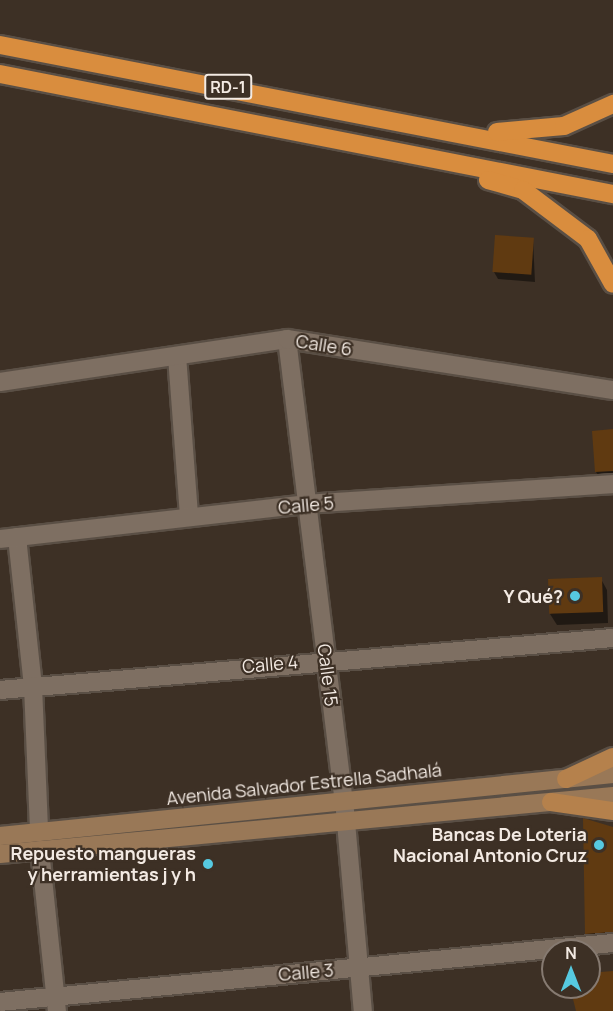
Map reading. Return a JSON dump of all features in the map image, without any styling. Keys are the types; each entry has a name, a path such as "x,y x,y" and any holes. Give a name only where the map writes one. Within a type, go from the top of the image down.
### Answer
{"highway":[{"name":"RD-1","path":"0,45 456,130"},
{"name":"RD-1","path":"0,74 374,147"},
{"path":"456,130 501,133 564,126 613,104"},
{"path":"456,130 613,164"},
{"path":"374,147 613,194"},
{"path":"374,147 523,190 588,239 613,284"}],"main road":[{"path":"566,779 613,757"},
{"name":"Avenida Salvador Estrella Sadhalá","path":"0,854 40,841 345,809 613,774"},
{"name":"Avenida Salvador Estrella Sadhalá","path":"345,809 551,801 613,796"},
{"path":"551,801 613,811"},
{"name":"Avenida Salvador Estrella Sadhalá","path":"0,836 40,841"}],"street":[{"name":"Calle 6","path":"0,382 288,339 613,390"},
{"name":"Calle 15","path":"288,339 306,504 345,809 363,1011"},
{"path":"177,356 189,517"},
{"name":"Calle 5","path":"9,538 306,504 613,484"},
{"path":"9,538 33,686 40,841 57,1003"},
{"name":"Calle 4","path":"0,690 326,659 613,638"},
{"name":"Calle 3","path":"0,1002 57,1003 359,967 613,943"}],"building":[{"path":"495,235 534,238 531,275 492,272"},
{"path":"613,429 613,471 595,472 592,431"},
{"name":"Y Qué?","path":"602,577 603,612 549,614 548,579"},
{"path":"583,818 613,827 613,932 585,934"},
{"path":"613,971 613,1011 576,1011 573,999 601,999 601,972"}],"place":[{"name":"Y Qué?","path":"575,596"},
{"name":"Bancas De Loteria Nacional Antonio Cruz","path":"599,845"},
{"name":"Repuesto mangueras y herramientas j y h","path":"208,864"}]}
